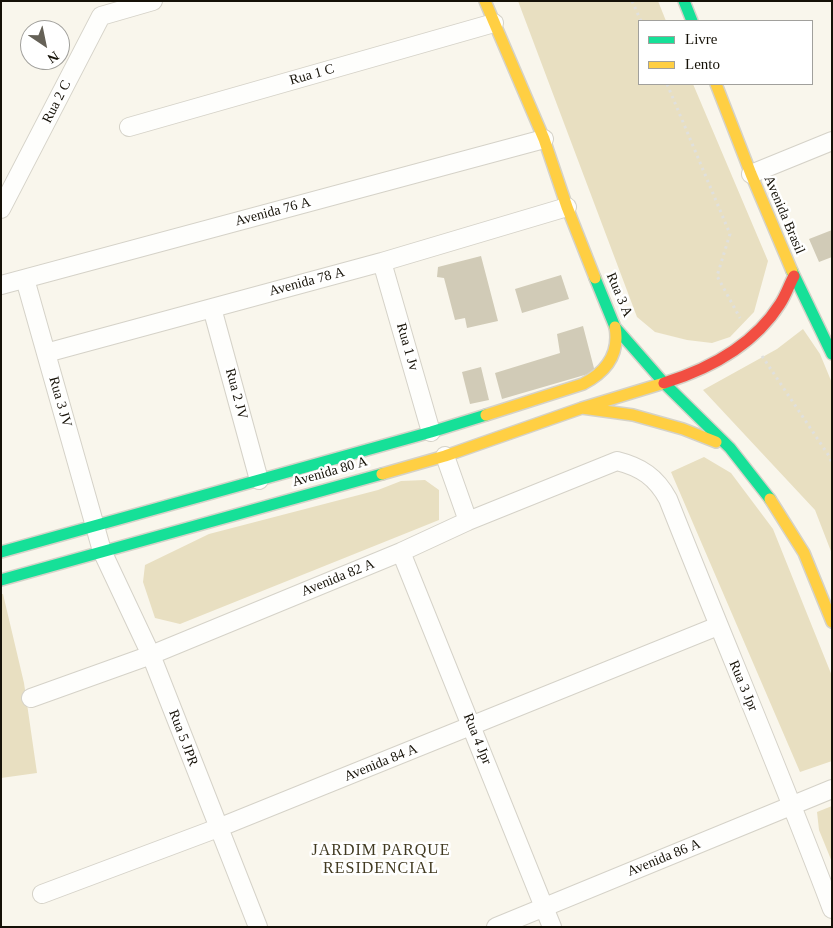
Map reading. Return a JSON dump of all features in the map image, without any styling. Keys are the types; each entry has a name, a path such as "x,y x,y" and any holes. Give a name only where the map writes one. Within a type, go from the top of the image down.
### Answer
{"main road":[{"name":"Rua 3 A","path":"485,1 544,139 567,207 615,327 664,383 730,448 767,494 804,553 832,622"},
{"path":"684,1 692,20"},
{"name":"Avenida Brasil","path":"716,85 794,276 832,354"},
{"name":"Avenida 80 A","path":"1,580 445,456 582,408 688,376 710,366 731,353 764,324 780,304 794,276"},
{"name":"Avenida 80 A","path":"1,552 431,432 592,381 605,369 614,354 618,337 615,327"},
{"path":"582,408 633,415 682,428 730,448"}],"street":[{"name":"Rua 2 C","path":"1,209 101,16 153,1"},
{"name":"Rua 1 C","path":"129,127 494,23"},
{"name":"Avenida 76 A","path":"1,285 544,139"},
{"path":"751,174 832,141"},
{"name":"Avenida 78 A","path":"46,353 382,262 567,207"},
{"name":"Rua 1 Jv","path":"382,262 431,432"},
{"name":"Rua 3 JV","path":"25,279 102,551"},
{"name":"Rua 2 JV","path":"212,308 260,480"},
{"path":"445,456 468,521"},
{"name":"Avenida 82 A","path":"31,698 152,655 401,552 468,521 617,461 642,470"},
{"name":"Rua 3 Jpr","path":"642,470 657,483 668,499 718,626 793,805 832,909"},
{"name":"Rua 5 JPR","path":"102,551 152,655 258,927"},
{"name":"Rua 4 Jpr","path":"401,552 552,927"},
{"name":"Avenida 84 A","path":"42,894 218,828 718,626"},
{"name":"Avenida 86 A","path":"496,927 832,789"}],"path":[{"path":"632,1 641,20"},
{"path":"667,85 730,234 718,276 749,337 832,463"}],"shaded area":[{"path":"518,1 658,1 666,20 638,20 638,85 693,85 768,261 754,312 730,337 712,343 687,340 655,332 637,317"},
{"path":"803,329 820,354 832,383 832,554 815,510 703,390 777,349"},
{"path":"704,457 731,473 773,529 832,676 832,761 800,772 671,472"},
{"path":"425,480 439,490 439,520 180,624 155,618 143,582 145,565 209,534 378,490 401,481"},
{"path":"1,594 3,594 24,683 37,773 1,778"},
{"path":"832,806 832,862 819,830 817,812"}],"building":[{"path":"832,230 832,257 819,262 809,239"},
{"path":"481,256 498,321 467,328 465,318 455,320 444,278 437,277 438,267"},
{"path":"561,275 569,299 522,313 515,289"},
{"path":"583,326 595,372 502,399 495,373 560,353 557,334"},
{"path":"481,367 489,400 470,404 462,372"}],"traffic: fast":[{"path":"684,1 692,20"},
{"path":"792,271 832,354"},
{"path":"595,278 615,327 664,383 730,448 770,499"},
{"path":"1,552 486,415"},
{"path":"1,580 382,474"}],"traffic: slow":[{"path":"485,1 544,139 567,207 595,278"},
{"path":"716,85 792,271"},
{"path":"486,415 583,384 591,379 605,368 610,361 615,346 615,327"},
{"path":"382,474 445,456 582,408 664,383"},
{"path":"582,408 633,415 683,429 716,442"},
{"path":"770,499 804,553 832,622"}],"traffic: jam":[{"path":"664,383 714,363 744,343 769,319 782,301 794,276"}],"district":[{"name":"JARDIM PARQUE RESIDENCIAL","path":"381,860"}]}
